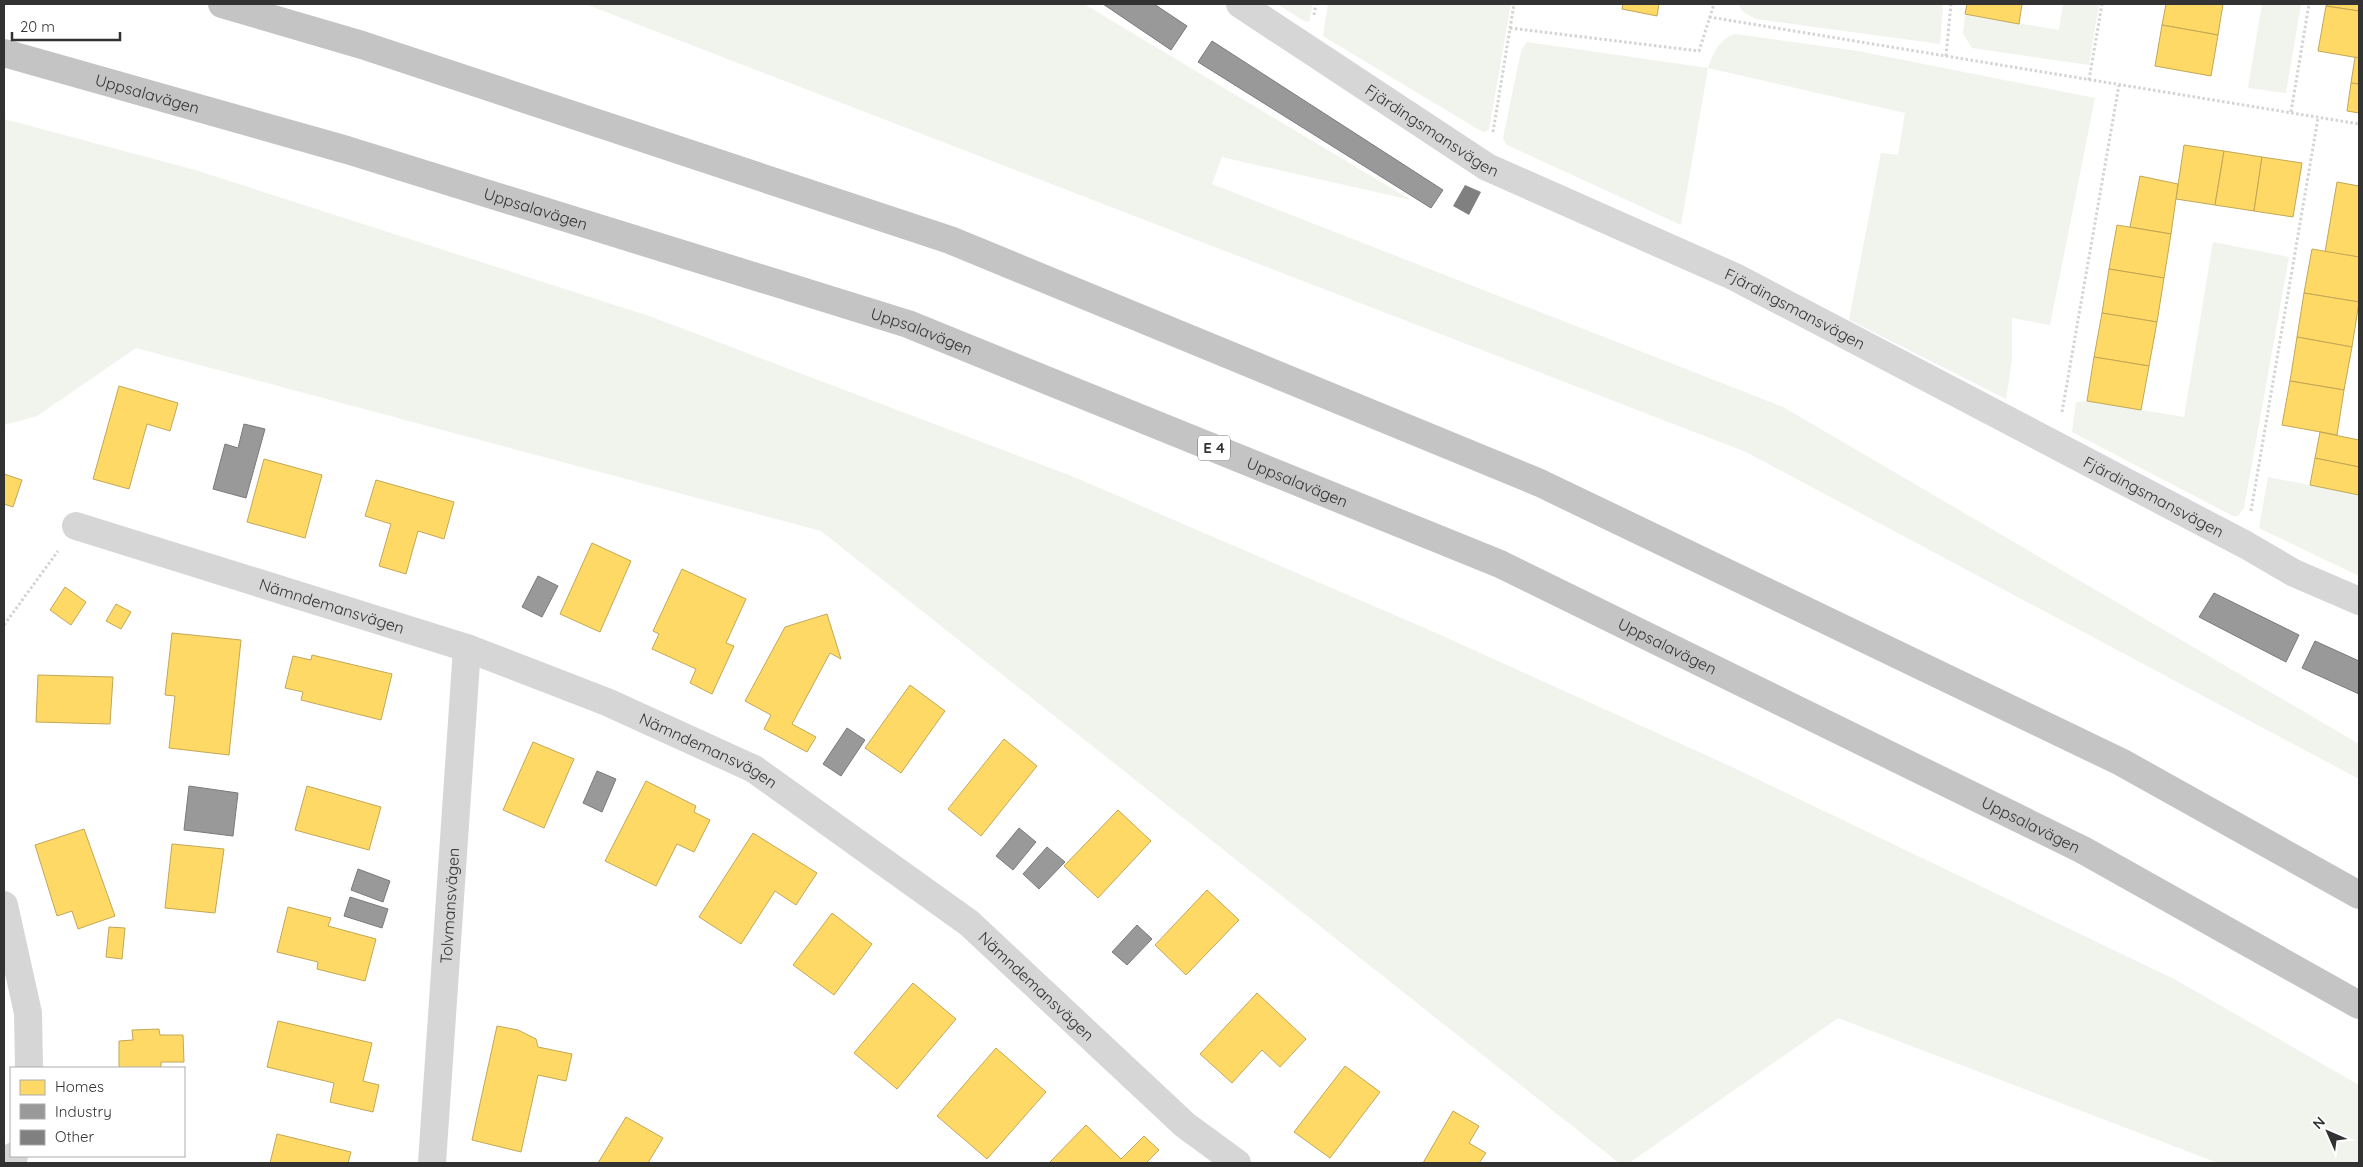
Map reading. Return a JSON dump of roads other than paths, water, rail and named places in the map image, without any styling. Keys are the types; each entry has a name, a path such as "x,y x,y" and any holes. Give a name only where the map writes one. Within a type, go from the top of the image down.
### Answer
{"highway":[{"path":"222,4 362,44 950,240 1531,479 2121,762 2359,895"},
{"name":"Uppsalavägen","path":"4,53 347,150 908,324 1500,564 2083,850 2359,1005"}],"street":[{"name":"Fjärdingsmansvägen","path":"1240,4 1487,167 1735,277 2246,545 2294,573 2359,601"},
{"name":"Nämndemansvägen","path":"76,526 467,648 607,702 754,770 969,923 1186,1125 1237,1163"},
{"name":"Tolvmansvägen","path":"432,1163 467,648"},
{"path":"4,905 28,1013 29,1067"}]}
